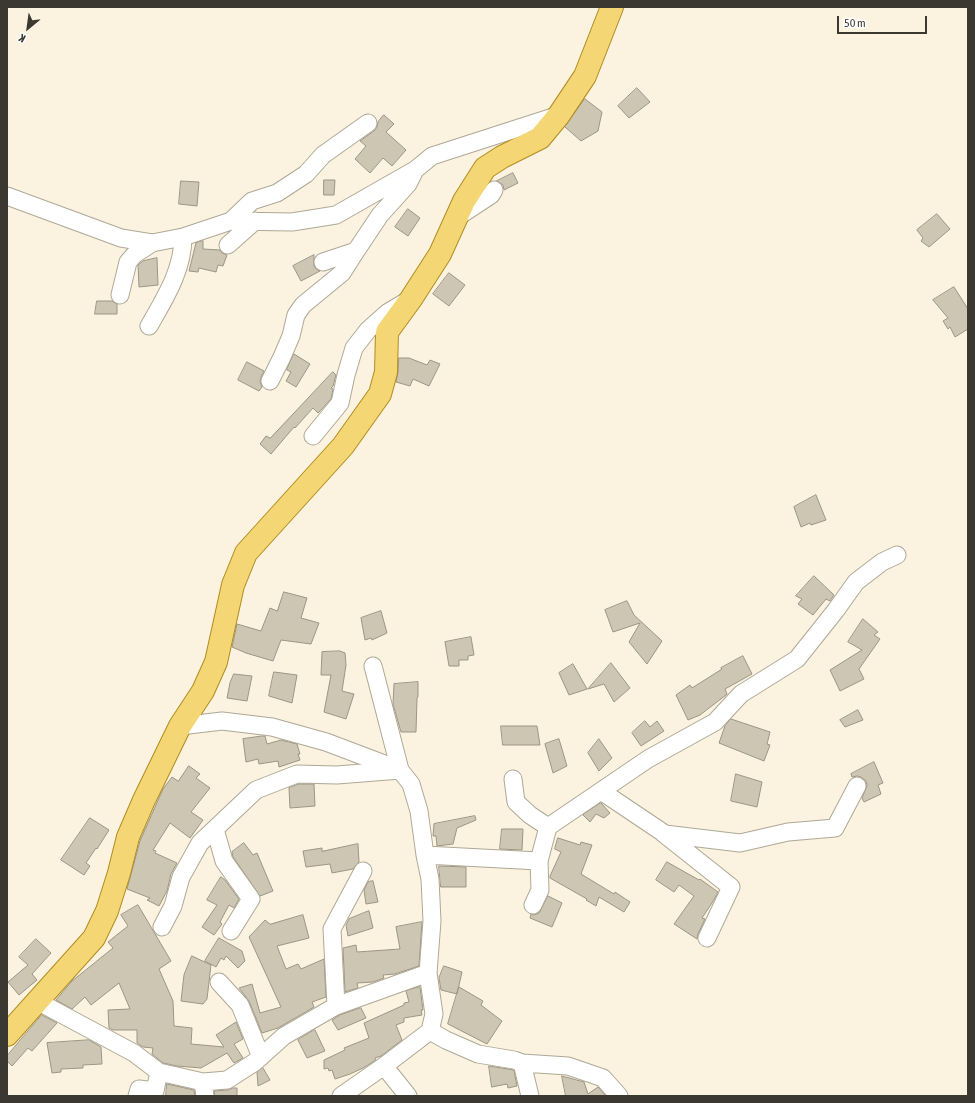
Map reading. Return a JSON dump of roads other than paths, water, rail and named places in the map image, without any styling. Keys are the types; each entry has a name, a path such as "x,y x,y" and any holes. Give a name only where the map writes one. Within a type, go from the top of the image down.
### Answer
{"main road":[{"path":"7,1035 94,938 106,911 119,873 128,837 144,800 180,726 203,691 216,662 233,585 246,553 342,446 380,394 386,372 387,332 411,299 440,254 464,201 485,168 502,157 540,138 559,116 585,76 612,7"}],"street":[{"path":"7,196 121,238 152,242 182,237 231,221 292,222 336,215 415,170 432,156 559,116"},
{"path":"231,221 252,201 276,193 306,174 323,155 368,123"},
{"path":"270,381 291,336 296,315 303,305 342,273 380,215 408,184 415,170"},
{"path":"456,218 491,195 494,190"},
{"path":"228,245 255,221"},
{"path":"149,326 168,294 178,269 183,249 182,237"},
{"path":"120,295 128,262 135,254 152,242"},
{"path":"323,262 356,250"},
{"path":"313,436 340,403 354,348 368,330 387,313 411,299"},
{"path":"533,905 540,890 540,861 548,827 648,759 715,722 741,694 797,659 856,582 882,562 897,555"},
{"path":"341,1096 430,1031 434,1014 428,973 432,921 430,879 419,811 411,784 400,770 373,666"},
{"path":"180,726 222,721 272,727 326,742 400,770"},
{"path":"162,926 173,906 182,877 200,843 256,790 297,774 337,775 400,770"},
{"path":"513,779 516,802 530,815 548,827"},
{"path":"601,791 665,834 740,843 788,832 835,828 857,786"},
{"path":"656,827 731,887 707,938"},
{"path":"215,829 224,862 251,898 231,932"},
{"path":"425,855 540,861"},
{"path":"336,1006 332,929 363,872"},
{"path":"37,1001 134,1053 159,1072 204,1089 227,1080 255,1062 284,1036 336,1006 428,973"},
{"path":"219,982 240,1005 260,1057"},
{"path":"430,1031 446,1040 478,1054 514,1060 522,1063 568,1066 603,1078 619,1096"},
{"path":"522,1063 530,1096"},
{"path":"384,1066 408,1096"},
{"path":"137,1096 139,1089 155,1091 159,1072"}]}
